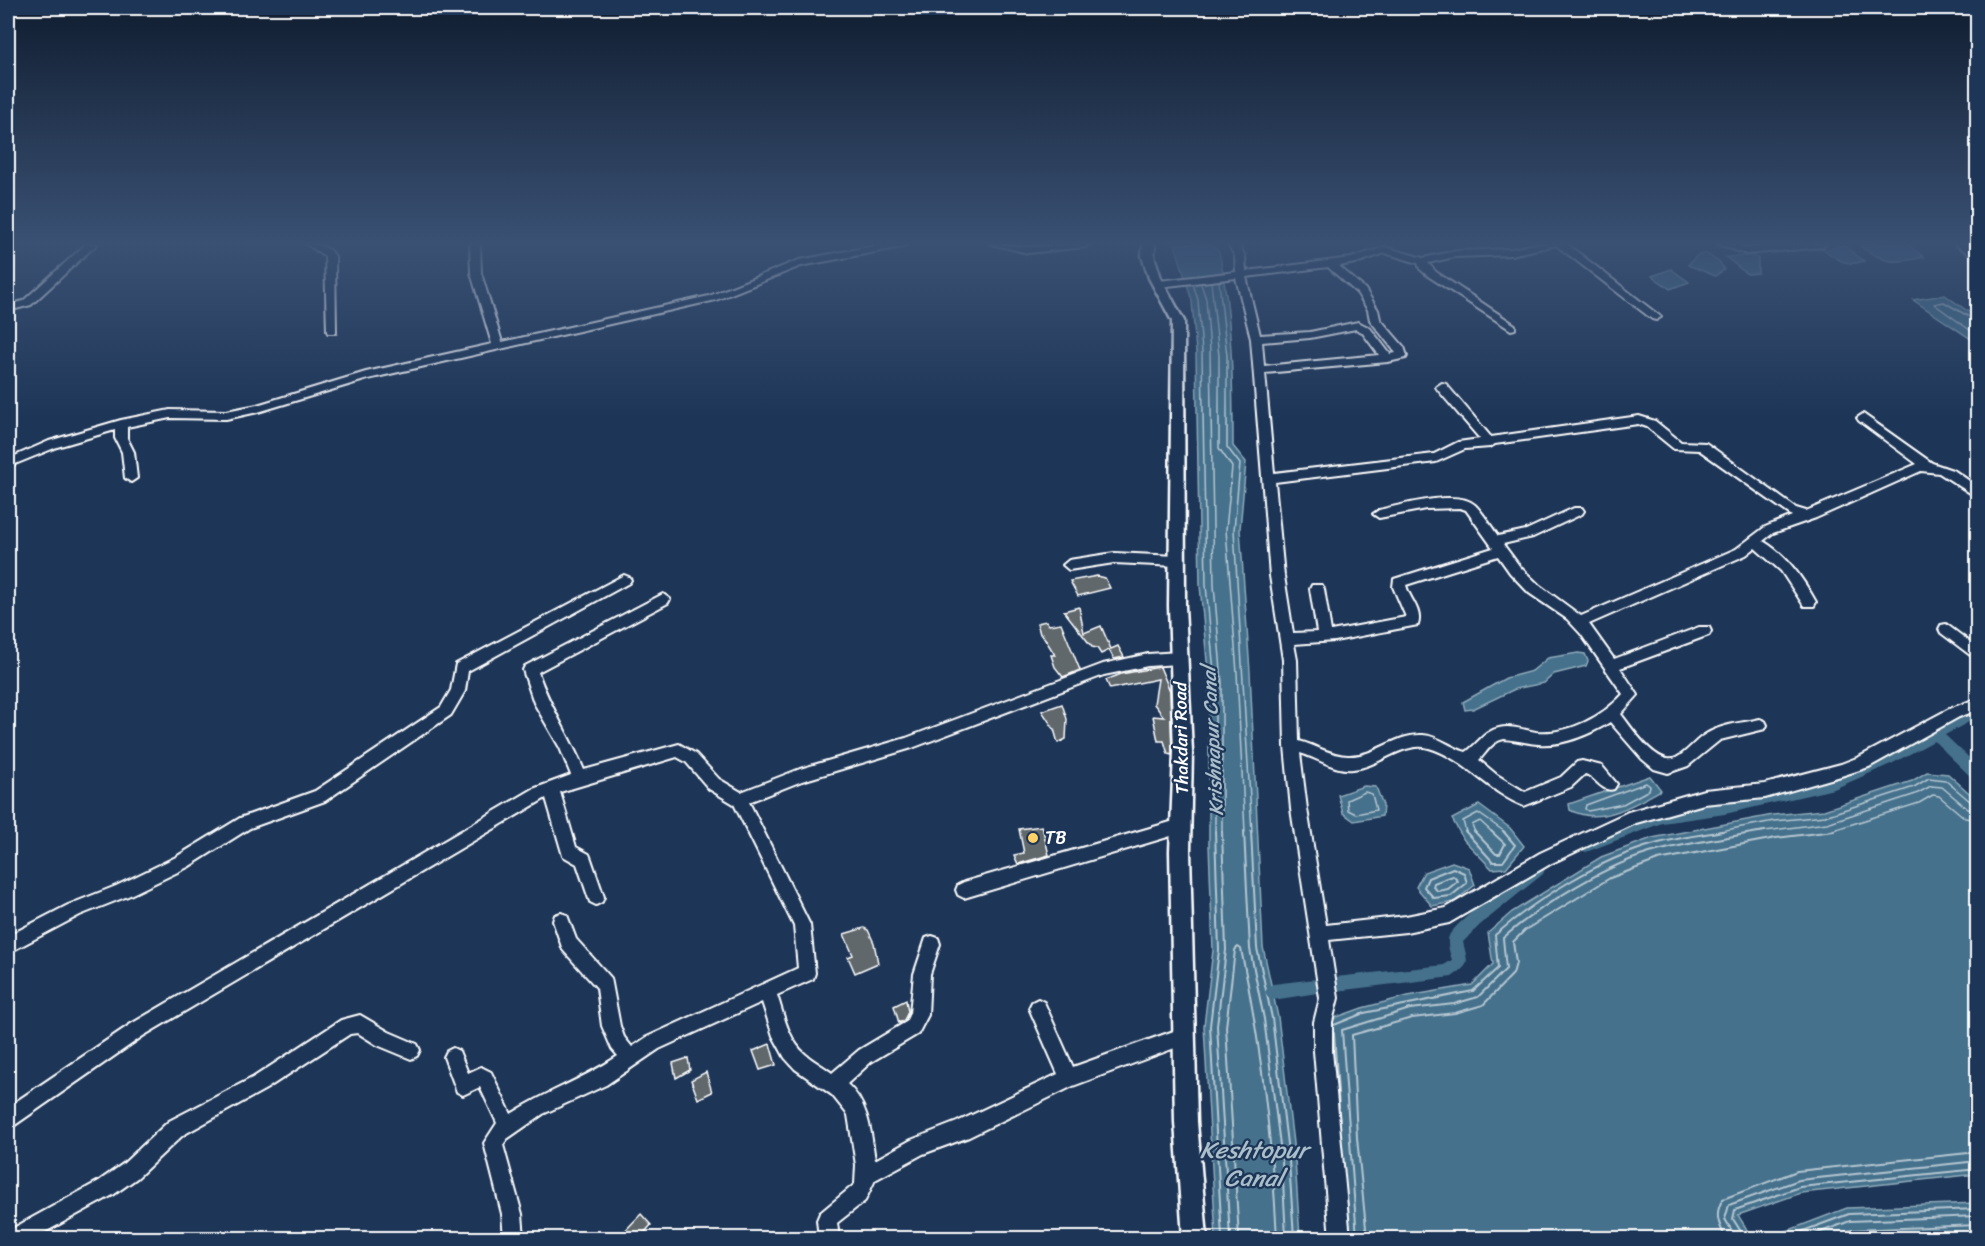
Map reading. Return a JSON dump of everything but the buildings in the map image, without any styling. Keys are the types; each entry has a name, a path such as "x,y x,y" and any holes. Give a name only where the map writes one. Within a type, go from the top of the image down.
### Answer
{"street":[{"path":"8,308 28,302"},
{"path":"332,302 333,331"},
{"path":"485,302 498,347"},
{"path":"8,462 53,444 121,424 170,414 226,415 366,376 694,302"},
{"name":"Thakdari Road","path":"1172,302 1178,321 1177,561 1184,752 1181,826 1186,1122 1195,1239"},
{"path":"1244,302 1256,339 1277,576 1287,639 1293,700 1293,746 1306,855 1322,933 1329,998 1323,1022 1323,1051 1340,1239"},
{"path":"1259,370 1398,358 1402,353 1375,320 1368,302"},
{"path":"1474,302 1511,327"},
{"path":"1637,302 1656,317"},
{"path":"1256,339 1310,335 1358,325 1366,330 1388,359"},
{"path":"1442,387 1490,442"},
{"path":"1863,418 1928,466"},
{"path":"1269,478 1436,458 1462,445 1630,420 1645,421 1678,446 1702,446 1792,511 1804,516"},
{"path":"121,424 121,438 129,459 130,478"},
{"path":"1579,623 1741,552 1769,530 1812,515 1919,467 1944,469 1977,494"},
{"path":"1379,514 1447,503 1464,504 1478,515 1515,570 1534,589 1579,623 1631,695 1611,713 1586,728 1558,738 1498,734 1489,739 1479,753 1467,759"},
{"path":"1287,639 1325,637 1413,621 1413,615 1400,591 1399,582 1528,534 1578,511"},
{"path":"1754,542 1772,554 1793,576 1809,602"},
{"path":"1069,565 1114,558 1177,561"},
{"path":"8,945 74,910 123,891 182,862 245,823 320,795 446,711 458,691 461,668 624,580"},
{"path":"1317,589 1325,637"},
{"path":"580,778 566,744 541,703 530,670 663,599"},
{"path":"1946,629 1977,656"},
{"path":"1611,666 1704,631"},
{"path":"740,799 800,775 908,744 1103,670 1148,660 1179,658"},
{"path":"1322,933 1406,924 1449,915 1546,858 1633,817 1704,796 1750,794 1841,770 1864,762 1954,713 1977,704"},
{"path":"1611,713 1650,757 1658,764 1668,766 1689,758 1707,740 1716,735 1760,725"},
{"path":"1293,746 1311,749 1348,764 1422,741 1442,746 1467,759 1492,780 1524,799 1566,782 1582,767 1594,770 1609,784"},
{"path":"8,1118 137,1030 513,807 550,788 679,750 691,758 714,784 740,799 802,925 809,967 804,976 670,1034 600,1079 537,1108 495,1137 493,1143 512,1214 514,1239"},
{"path":"550,788 569,850 583,859 596,897"},
{"path":"963,890 1181,826"},
{"path":"561,921 569,944 605,984 614,1036 631,1059"},
{"path":"833,1084 865,1056 912,1028 919,1015 922,974 932,944"},
{"path":"768,992 781,1035 790,1049 798,1060 846,1094 856,1107 862,1126 867,1174 857,1196 827,1220 829,1239"},
{"path":"1038,1008 1070,1078"},
{"path":"15,1239 106,1188 130,1170 176,1128 260,1083 347,1026 360,1024 383,1038 411,1050"},
{"path":"867,1174 918,1147 983,1120 1070,1078 1185,1036"},
{"path":"453,1057 463,1086 481,1076 485,1078 508,1127"}],"water":[{"name":"Keshtopur Canal","path":"1192,302 1227,302 1232,372 1233,446 1246,462 1240,529 1250,672 1263,947 1278,1017 1295,1160 1300,1238 1216,1238 1204,1026 1213,950 1209,845 1209,683 1200,585 1196,352"},
{"path":"1916,302 1955,302 1977,318 1977,343"},
{"path":"1585,654 1588,661 1586,666 1554,674 1544,683 1515,689 1473,709 1465,710 1463,702 1506,678 1532,671 1548,658"},
{"path":"1927,772 1948,774 1977,800 1977,1174 1801,1193 1738,1215 1752,1238 1344,1238 1326,1021 1362,1008 1408,996 1472,985 1493,964 1488,933 1512,912 1601,857 1652,838 1773,815 1824,810 1912,781"},
{"path":"1650,776 1661,790 1617,812 1593,816 1570,810 1569,804"},
{"path":"1364,786 1376,787 1383,805 1382,816 1354,821 1343,813 1338,795"},
{"path":"1479,805 1510,828 1524,846 1506,868 1492,869 1464,840 1452,819"},
{"path":"1452,862 1469,868 1475,885 1454,902 1432,906 1416,887 1424,872"},
{"path":"1977,1203 1977,1238 1778,1238 1776,1235 1847,1208"}],"waterway":[{"path":"1935,734 1978,711"},
{"path":"1586,846 1662,817 1725,808 1834,783 1888,759 1935,734"},
{"path":"1935,734 1978,775"},
{"path":"1336,984 1447,972 1460,963 1455,940 1475,920 1538,869"},
{"path":"1273,992 1324,985"}],"place":[{"name":"TB","path":"1033,838"}],"water label":[{"name":"Krishnapur Canal","path":"1212,741"}]}
